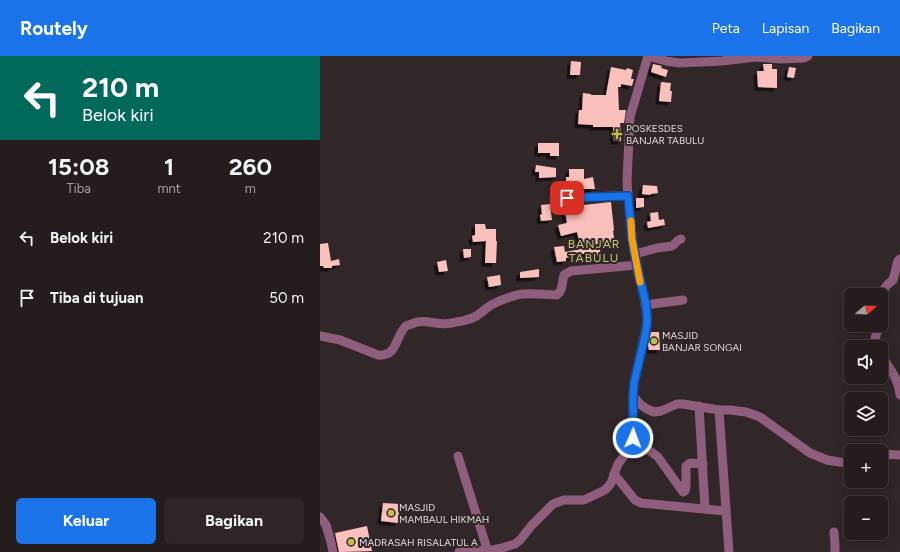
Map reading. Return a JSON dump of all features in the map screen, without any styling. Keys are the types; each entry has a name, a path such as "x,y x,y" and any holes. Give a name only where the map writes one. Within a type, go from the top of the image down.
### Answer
{"street":[{"path":"459,552 474,550 488,551 515,544 553,504 564,500 584,500 605,490 611,483 618,464 628,451 633,438 634,383 647,324 647,317 646,304 635,254 627,181 630,117 648,56 680,63 722,62 756,57 781,59 804,58 808,56"},
{"path":"554,199 628,196"},
{"path":"635,254 672,246 681,239"},
{"path":"885,288 894,280 898,261 900,259"},
{"path":"320,336 340,340 378,355 383,355 387,354 393,349 400,334 406,326 418,321 436,324 466,320 481,313 493,304 517,295 557,295 559,294 564,275 570,272 637,266"},
{"path":"646,304 682,300"},
{"path":"888,366 897,380 900,395"},
{"path":"633,396 641,405 654,412 661,411 677,404 746,412 760,417 810,453 827,460 844,463"},
{"path":"699,406 706,510"},
{"path":"719,410 728,552"},
{"path":"633,438 658,457 683,492 685,491 686,486 686,466 690,463 703,464"},
{"path":"888,454 900,455"},
{"path":"458,456 488,551"},
{"path":"614,474 636,500 641,503 725,512"},
{"path":"320,517 326,524 333,552"},
{"path":"834,532 834,552"}],"building":[{"path":"571,61 581,62 580,75 570,75"},
{"path":"653,64 662,66 661,68 668,70 666,77 651,72"},
{"path":"763,64 772,64 772,69 777,69 777,88 758,87 757,71 764,71"},
{"path":"611,67 633,70 631,79 634,79 632,86 621,84 621,87 618,87 619,110 626,110 624,123 620,123 621,141 614,141 613,127 593,127 593,125 578,124 579,110 582,110 583,93 591,95 606,95"},
{"path":"789,67 796,68 794,78 787,77"},
{"path":"661,82 671,83 671,102 659,101"},
{"path":"538,143 559,143 559,156 550,156 550,153 538,153"},
{"path":"536,165 556,168 556,177 539,178 539,172 535,172"},
{"path":"569,169 584,169 584,179 593,177 595,189 566,189 566,177 569,177"},
{"path":"643,185 657,186 658,193 650,195 642,194"},
{"path":"636,198 644,198 644,207 636,208"},
{"path":"611,202 615,243 599,244 601,256 587,257 587,253 566,258 566,261 557,262 554,247 564,246 565,252 581,249 577,232 561,236 558,225 567,223 564,205 583,205"},
{"path":"550,204 552,220 541,221 541,205"},
{"path":"658,212 659,220 664,219 665,225 648,228 647,222 651,221 650,213"},
{"path":"475,224 485,224 486,229 496,229 496,263 485,263 486,241 473,242 472,236 475,235"},
{"path":"328,243 331,261 339,259 340,265 332,266 332,268 324,268 323,266 320,266 320,244"},
{"path":"463,249 471,249 471,257 464,258"},
{"path":"446,260 448,271 439,272 437,262"},
{"path":"539,269 539,277 520,278 520,272"},
{"path":"500,275 501,285 489,287 487,277"},
{"name":"MASJID BANJAR SONGAI","path":"651,332 659,332 660,350 649,350 648,345"},
{"name":"MASJID MAMBAUL HIKMAH","path":"383,503 400,504 398,523 381,521"},
{"name":"MADRASAH RISALATUL A","path":"367,526 372,551 339,552 335,533"}],"slow traffic":[{"path":"631,221 632,239 640,282"}],"place":[{"name":"POSKESDES BANJAR TABULU","path":"617,134"},
{"name":"MASJID BANJAR SONGAI","path":"654,341"},
{"name":"MASJID MAMBAUL HIKMAH","path":"391,513"},
{"name":"MADRASAH RISALATUL A","path":"351,542"}],"district":[{"name":"BANJAR TABULU","path":"594,251"}],"route":[{"path":"567,198 628,196 632,239 646,304 647,317 645,336 634,383 633,438"}]}
